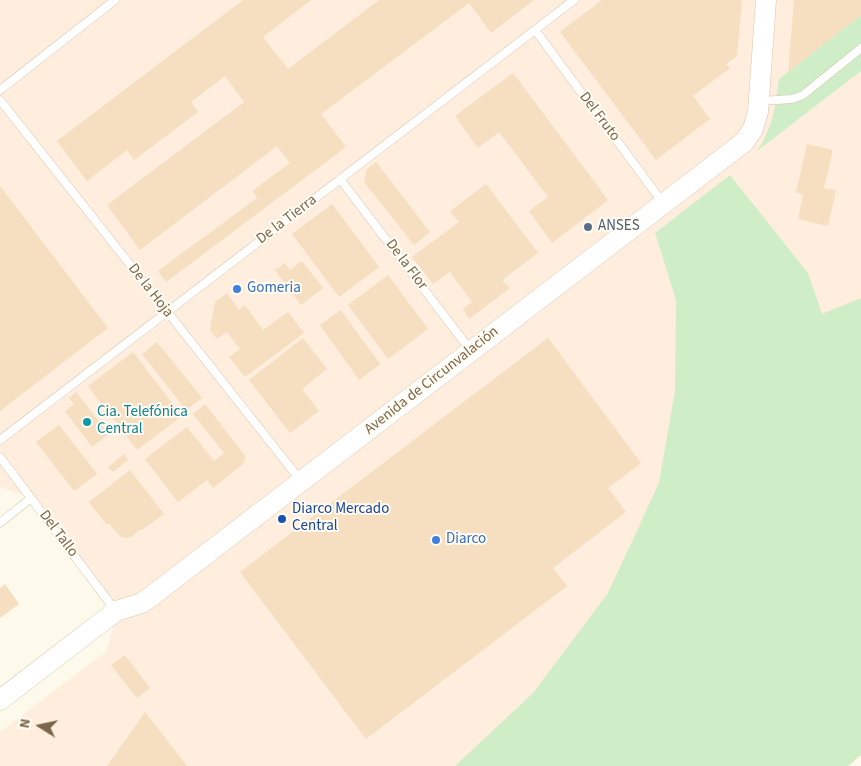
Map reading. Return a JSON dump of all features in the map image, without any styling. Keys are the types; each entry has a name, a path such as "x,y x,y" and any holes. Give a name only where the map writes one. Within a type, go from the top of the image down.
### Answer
{"street":[{"name":"Avenida de Circunvalación","path":"0,700 116,611 149,598 744,142 753,129 758,112 766,0"}],"lane":[{"path":"0,90 116,0"},
{"name":"De la Tierra","path":"0,440 574,0"},
{"name":"Del Fruto","path":"535,30 663,203"},
{"path":"759,101 792,99 803,94 861,48"},
{"name":"De la Hoja","path":"0,100 301,482"},
{"name":"De la Flor","path":"340,179 471,351"},
{"name":"Del Tallo","path":"0,457 116,611"},
{"path":"0,523 31,498"}],"shaded area":[{"path":"0,0 861,0 861,755 848,766 0,766 0,732 107,651 116,611 31,498 0,487"}],"green space":[{"path":"861,15 861,71 757,151 767,133 775,108 779,79"},
{"path":"730,175 808,273 822,314 861,298 861,755 848,766 455,766 533,693 608,593 659,483 675,390 676,300 655,233"}],"building":[{"path":"243,0 311,0 263,37 288,69 379,0 534,0 491,33 469,3 321,114 346,147 166,282 158,271 257,198 252,191 290,163 277,146 140,250 107,205 244,102 225,76 191,102 198,112 134,160 127,150 87,181 57,141"},
{"path":"602,0 742,0 737,56 726,64 730,68 693,96 710,119 656,160 560,32"},
{"path":"794,0 861,0 861,15 788,72"},
{"path":"513,73 608,200 552,243 529,211 548,197 499,132 478,148 455,116"},
{"path":"807,144 833,150 824,188 836,190 828,226 798,219 803,194 796,193"},
{"path":"376,162 430,232 414,245 364,182 367,169"},
{"path":"486,184 538,253 502,280 510,288 469,319 463,309 472,302 450,272 433,284 412,257 459,222 450,211"},
{"path":"0,186 108,328 0,411"},
{"path":"332,204 379,267 339,297 292,234"},
{"path":"302,261 323,288 301,305 275,270 285,263 290,270"},
{"path":"388,275 428,329 388,359 348,305"},
{"path":"227,293 239,310 245,305 263,330 288,312 304,333 245,377 229,357 240,349 227,332 217,339 210,330 215,302"},
{"path":"341,310 380,364 359,380 320,325"},
{"path":"303,338 327,369 302,389 319,411 290,433 249,380"},
{"name":"Diarco","path":"548,338 641,463 608,488 626,512 553,568 567,586 366,739 240,572"},
{"path":"157,342 202,398 186,410 142,354"},
{"path":"133,352 182,416 137,450 88,386"},
{"name":"Cia. Telefónica Central","path":"76,392 109,434 92,447 65,411 74,404 69,398"},
{"path":"205,404 246,457 243,464 213,488 207,480 178,502 145,459 187,427 214,461 224,453 193,414"},
{"path":"59,425 97,474 74,491 36,442"},
{"path":"124,454 128,460 113,472 108,467"},
{"path":"130,470 164,514 127,538 121,537 109,524 106,524 89,502"},
{"path":"5,584 19,604 0,618 0,588"},
{"path":"125,655 150,688 137,698 111,665"},
{"path":"145,712 187,766 107,766"}],"place":[{"name":"ANSES","path":"588,227"},
{"name":"Gomeria","path":"237,289"},
{"name":"Cia. Telefónica Central","path":"87,422"},
{"name":"Diarco Mercado Central","path":"282,519"},
{"name":"Diarco","path":"436,540"}]}
